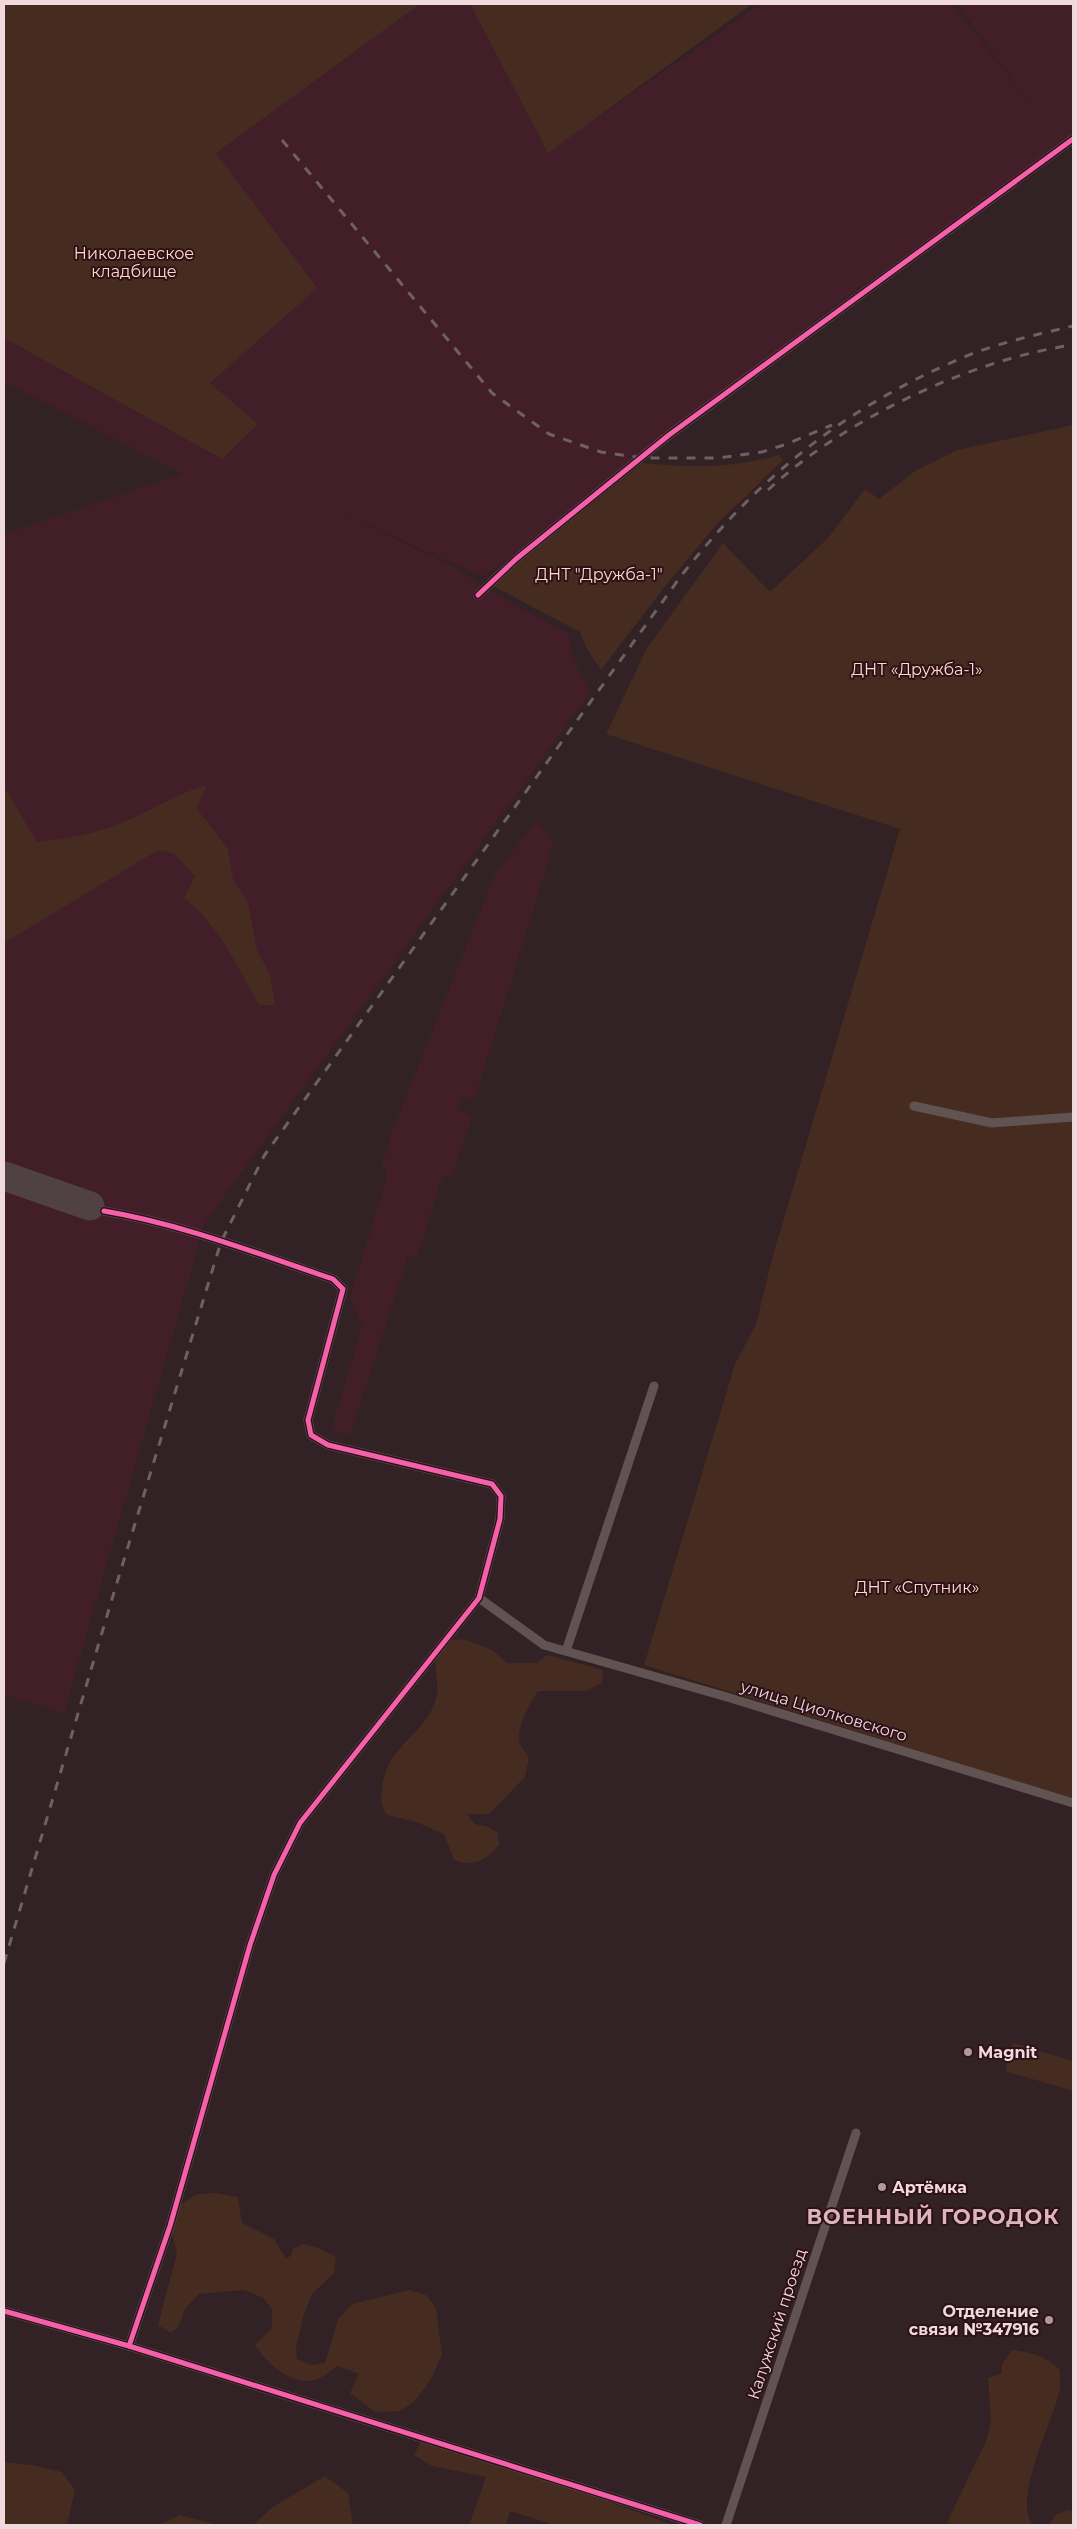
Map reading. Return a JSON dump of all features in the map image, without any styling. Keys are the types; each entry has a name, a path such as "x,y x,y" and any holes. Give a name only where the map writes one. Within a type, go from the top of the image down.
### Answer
{"street":[{"path":"478,595 516,559 669,435 1073,140"},
{"path":"914,1106 992,1123 1073,1117"},
{"path":"104,1211 128,1215 218,1241 333,1279 343,1289 308,1420 312,1435 328,1445 492,1484 501,1496 500,1519 479,1598 300,1823 274,1875 250,1945 170,2226 129,2346"},
{"path":"566,1651 654,1386"},
{"name":"улица Циолковского","path":"479,1598 544,1645 727,1697 1073,1803"},
{"name":"Калужский проезд","path":"726,2525 856,2133"},
{"path":"4,2310 129,2346 700,2525"}],"shaded area":[{"path":"420,4 470,4 548,152 760,4 953,4 1040,117 957,4 1073,4 1073,136 834,306 483,577 311,499 455,567 483,587 568,633 572,656 590,693 205,1223 64,1713 4,1695 4,534 183,474 4,382 4,338 222,459 257,423 210,383 211,151 227,145"},
{"path":"537,822 545,829 553,846 475,1098 462,1097 458,1109 472,1118 451,1177 443,1175 417,1258 408,1256 350,1436 331,1430 362,1327 350,1297 387,1177 386,1169 381,1167 393,1129 497,870"}],"green space":[{"name":"Николаевское кладбище","path":"4,4 420,4 216,153 317,288 210,383 258,424 222,459 4,338"},
{"path":"470,4 752,4 548,153"},
{"name":"ДНТ «Дружба-1»","path":"1073,425 1073,1799 644,1665 735,1364 756,1324 773,1255 900,829 606,734 647,648 723,543 770,592 829,537 865,489 879,499 915,471 957,450"},
{"name":"ДНТ \"Дружба-1\"","path":"779,455 783,460 717,524 666,585 601,670 587,649 580,632 491,585 643,463 678,466 728,465"},
{"path":"206,786 197,809 228,849 233,879 248,903 257,950 270,975 275,1005 259,1005 218,934 197,909 184,898 195,876 173,853 158,850 4,943 4,787 37,842 74,837 108,828 131,819 177,796"},
{"path":"465,1639 492,1650 507,1663 537,1663 547,1655 603,1670 602,1683 586,1691 538,1691 527,1709 521,1724 520,1744 529,1758 525,1777 489,1814 467,1814 475,1824 489,1827 498,1833 499,1845 484,1859 474,1863 454,1860 444,1834 416,1822 387,1815 381,1799 385,1774 391,1761 398,1750 424,1722 436,1698 436,1652 452,1640"},
{"path":"1013,2043 1073,2061 1073,2091 1005,2071"},
{"path":"216,2193 238,2197 242,2223 274,2239 286,2259 292,2255 292,2250 302,2244 316,2247 336,2257 334,2273 312,2294 303,2317 296,2349 297,2359 312,2365 325,2363 338,2319 352,2304 409,2290 426,2295 436,2308 442,2355 430,2381 414,2402 400,2411 375,2412 350,2393 359,2374 337,2366 322,2377 311,2381 301,2381 283,2373 267,2360 255,2345 272,2328 272,2309 263,2298 244,2290 199,2294 185,2309 179,2326 171,2333 158,2325 177,2253 170,2226 175,2208 197,2194"},
{"path":"1012,2350 1038,2356 1049,2361 1060,2370 1059,2393 1030,2480 1027,2498 1028,2513 1033,2525 948,2525 949,2518 986,2441 991,2419 988,2378 1002,2373 1002,2364"},
{"path":"422,2439 524,2471 673,2525 555,2525 510,2511 506,2525 469,2525 486,2477 432,2466 414,2455"},
{"path":"4,2462 32,2465 62,2472 75,2490 67,2525 4,2525"},
{"path":"325,2476 348,2493 353,2525 253,2525 274,2506"},
{"path":"1069,2510 1073,2512 1073,2525 1049,2525 1056,2514"},
{"path":"180,2515 217,2525 158,2525"}],"taxiway":[{"path":"4,1176 90,1206"}],"railway":[{"path":"282,140 492,393 549,434 601,452 643,458 718,458 762,452 787,444 832,425"},
{"path":"4,1963 221,1242 264,1156 681,576 740,508 805,450 839,424 876,401 915,380 985,349 1073,326"},
{"path":"768,490 798,464 833,440 911,396 993,364 1034,352 1073,345"}],"cycle path":[{"path":"478,595 516,559 669,435 1073,139"},
{"path":"104,1211 191,1232 333,1279 343,1289 308,1420 311,1435 328,1445 492,1484 501,1496 500,1519 479,1598 300,1823 274,1875 250,1945 170,2226 129,2346"},
{"path":"4,2311 129,2346 700,2525"}],"place":[{"name":"Magnit","path":"968,2052"},
{"name":"Артёмка","path":"882,2187"},
{"name":"Отделение связи №347916","path":"1049,2320"}],"district":[{"name":"ВОЕННЫЙ ГОРОДОК","path":"933,2216"}],"park label":[{"name":"ДНТ «Спутник»","path":"917,1587"}]}
